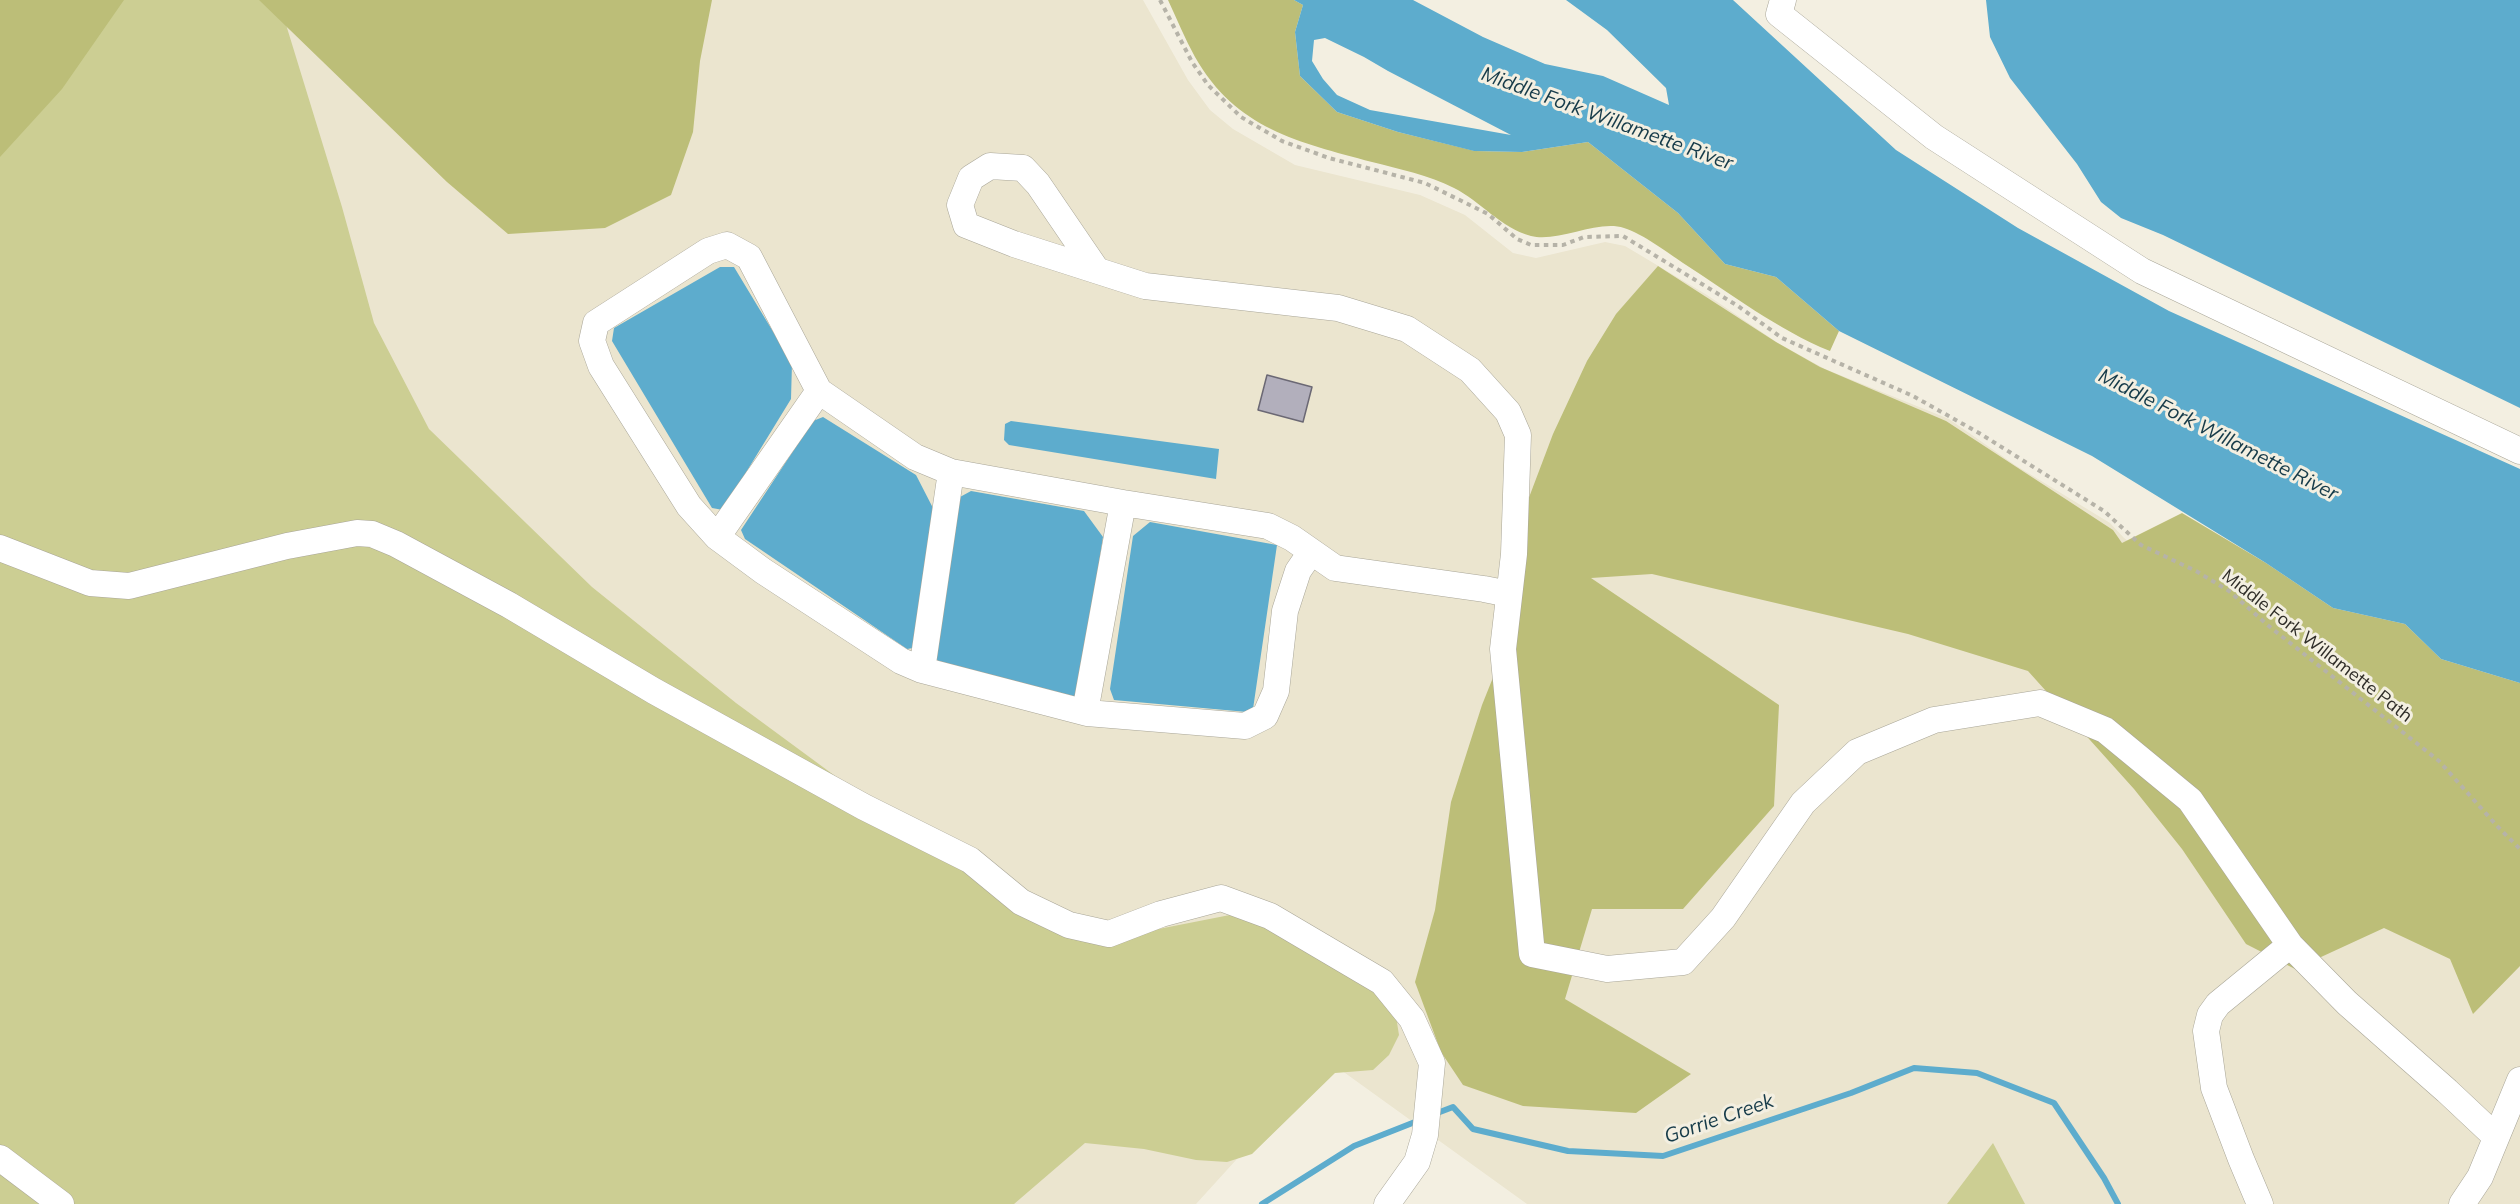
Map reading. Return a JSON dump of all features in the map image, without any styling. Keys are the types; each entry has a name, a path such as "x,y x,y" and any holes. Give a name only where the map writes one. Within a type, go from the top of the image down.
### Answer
{"street":[{"path":"1783,0 1779,14 1934,137 2142,270 2520,451"},
{"path":"1096,268 1038,184 1023,168 990,166 971,178 960,205 966,225 1014,244 1096,268 1145,286 1338,308 1407,328 1470,370 1508,412 1518,435 1514,554 1503,649 1532,954 1607,969 1683,962 1723,918 1803,803 1857,752 1934,720 2040,703 2106,730 2190,800 2290,945 2347,1004 2496,1137"},
{"path":"1311,552 1298,571 1285,611 1275,692 1264,716 1245,726 1085,712 922,670 901,662 717,537 689,506 602,366 592,341 596,323 708,251 727,245 749,257 819,391 915,457 951,472 1268,526 1292,538 1335,568 1509,594"},
{"path":"717,537 819,391"},
{"path":"922,670 951,472"},
{"path":"1085,712 1123,503"},
{"path":"0,548 90,583 129,586 287,546 357,534 372,534 396,544 509,605 654,691 864,807 970,860 1021,902 1069,925 1109,934 1161,914 1221,898 1270,916 1382,982 1412,1019 1432,1063 1425,1135 1417,1162 1387,1204"},
{"path":"2260,1204 2214,1088 2206,1031 2210,1015 2218,1004 2290,945"},
{"path":"2462,1204 2480,1177 2520,1080"},
{"path":"0,1158 61,1204"}],"path":[{"name":"Middle Fork Willamette Path","path":"1160,0 1192,62 1208,85 1241,117 1282,141 1329,158 1425,183 1488,214 1517,239 1532,246 1563,245 1584,237 1623,236 1738,306 1782,338 1913,396 1979,433 2104,511 2141,545 2196,571 2229,591 2270,627 2423,747 2439,761 2520,849"}],"shaded area":[{"path":"159,0 1143,0 1188,80 1210,110 1233,129 1295,165 1420,195 1465,215 1513,253 1536,258 1605,242 1625,246 1707,295 1778,343 1825,369 1949,419 2015,465 2110,523 2124,538 2159,564 2520,864 2520,1204 1527,1204 1327,1060 1196,1204 0,1204 0,210"}],"green space":[{"path":"0,0 269,0 284,18 342,207 374,323 429,429 592,587 736,703 956,865 1049,924 1128,935 1240,913 1285,933 1394,1004 1399,1035 1389,1055 1373,1070 1335,1073 1252,1154 1227,1162 1196,1160 1144,1149 1085,1143 1014,1204 0,1204"},
{"path":"0,0 124,0 62,89 0,157"},
{"path":"259,0 712,0 700,61 693,132 671,195 605,228 508,234 447,182"},
{"path":"1168,0 1294,0 1303,5 1295,32 1300,76 1337,112 1398,132 1475,151 1522,152 1588,142 1678,213 1725,264 1776,277 1839,331 1830,351 1773,322 1655,244 1624,228 1602,226 1553,236 1531,236 1500,221 1464,193 1444,183 1319,147 1271,129 1250,117 1230,101 1211,81 1191,50"},
{"path":"1658,266 1776,342 1820,367 1946,421 2113,530 2122,543 2182,513 2266,563 2333,608 2405,624 2441,659 2520,683 2520,966 2473,1014 2450,959 2384,928 2295,969 2246,944 2182,849 2134,789 2028,671 1908,634 1652,574 1591,578 1779,705 1774,806 1683,909 1592,909 1565,999 1691,1074 1636,1113 1523,1106 1463,1085 1441,1052 1415,982 1435,910 1451,802 1482,705 1516,620 1522,516 1553,434 1587,361 1616,314"},
{"path":"1993,1143 2025,1204 1947,1204"}],"water":[{"name":"Middle Fork Willamette River","path":"1294,0 1413,0 1483,37 1545,64 1603,76 1669,105 1666,88 1607,30 1566,0 1733,0 1896,150 2018,228 2169,311 2520,469 2520,683 2441,659 2405,624 2333,608 2266,563 2092,456 1839,331 1776,277 1725,264 1678,213 1588,142 1522,152 1474,151 1398,132 1337,112 1300,76 1295,32 1303,5","holes":["1325,38 1388,71 1511,135 1370,110 1337,95 1323,79 1312,61 1314,40"]},
{"path":"1986,0 2520,0 2520,408 2163,235 2121,218 2101,202 2077,164 2010,78 1990,37"},
{"path":"720,267 734,267 792,363 791,399 723,510 712,508 612,341 614,328"},
{"path":"823,417 916,475 934,510 913,648 907,649 745,539 741,530 813,421"},
{"path":"1011,421 1219,449 1216,479 1009,445 1004,440 1005,424"},
{"path":"971,491 1084,511 1103,537 1079,695 1069,698 939,663 932,651 960,497"},
{"path":"1150,522 1277,545 1253,709 1247,712 1114,700 1110,689 1133,536"}],"building":[{"path":"1267,375 1312,387 1303,422 1258,410"}],"waterway":[{"name":"Gorrie Creek","path":"1432,1115 1453,1107 1473,1129 1568,1151 1663,1156 1851,1093 1914,1068 1977,1073 2054,1103 2104,1178 2118,1204"},
{"name":"Gorrie Creek","path":"1262,1204 1354,1146 1420,1120"}]}
